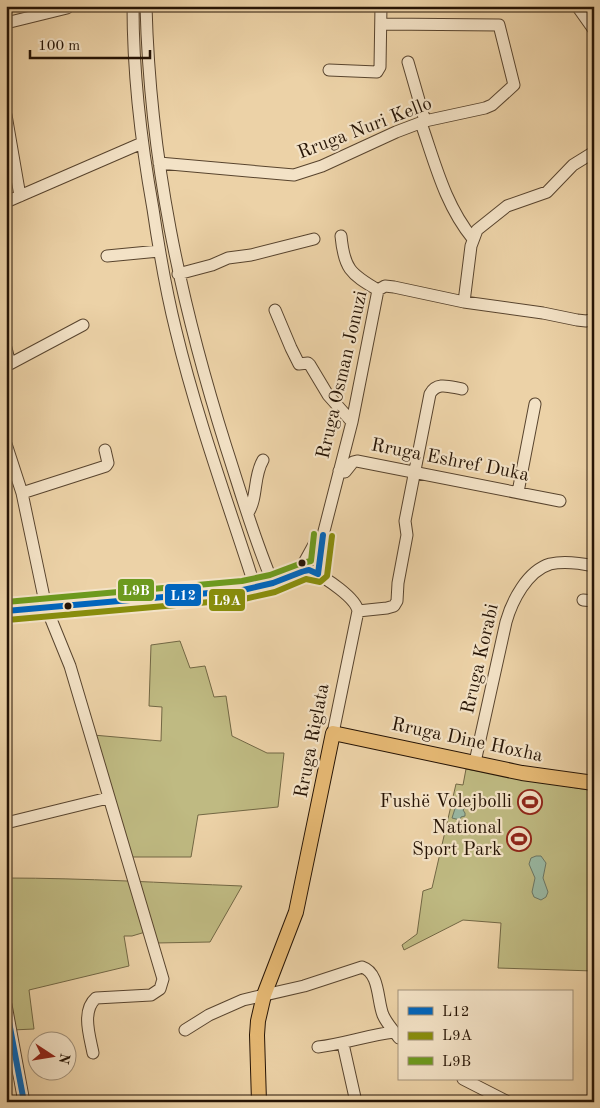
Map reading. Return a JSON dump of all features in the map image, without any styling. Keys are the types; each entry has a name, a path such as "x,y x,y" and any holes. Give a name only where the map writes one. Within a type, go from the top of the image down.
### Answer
{"main road":[{"name":"Rruga Dine Hoxha","path":"334,733 545,777 594,783"},
{"name":"Rruga Riglata","path":"259,1102 258,1021 264,995 296,912 334,733"}],"street":[{"path":"6,23 69,6"},
{"path":"132,6 135,80 142,143 176,332 255,587"},
{"path":"146,6 151,96 159,163 178,274 204,373 266,568 273,583"},
{"path":"329,70 377,72 380,67 381,6"},
{"path":"577,6 594,30"},
{"name":"Rruga Nuri Kello","path":"159,163 294,174 322,166 396,132 423,122 485,108 492,105 514,85 499,25 382,24"},
{"path":"408,62 423,122 449,201 464,228 473,238"},
{"path":"6,115 20,196"},
{"path":"6,202 142,143"},
{"path":"464,302 473,238 481,225 507,206 546,192 573,165 594,152"},
{"path":"341,236 342,250 348,268 378,290"},
{"path":"178,274 212,266 228,258 251,255 314,240"},
{"path":"107,256 160,251"},
{"name":"Rruga Osman Jonuzi","path":"318,574 322,535 352,422 378,290 385,286 400,287 464,302 577,320 586,321 594,319"},
{"path":"275,310 299,364 308,363 310,365 328,394 352,422"},
{"path":"6,348 8,365 83,325"},
{"path":"6,611 223,592 273,583 299,572 309,570 318,574 355,602 358,611 394,606 397,601 398,583 407,535 405,521 432,390 438,385 462,390"},
{"path":"518,492 535,404"},
{"path":"6,444 22,493 46,607 70,666 162,979 160,989 151,995 96,998 93,1000 89,1012 88,1026 93,1053"},
{"path":"22,493 106,466 108,463 105,450"},
{"path":"248,513 254,500 258,468 263,460"},
{"name":"Rruga Eshref Duka","path":"339,471 346,472 353,462 356,461 560,501"},
{"name":"Rruga Osman Jonuzi","path":"299,572 316,541 322,535"},
{"name":"Rruga Korabi","path":"475,762 506,622 517,594 533,575 544,566 565,563 594,566"},
{"name":"Rruga Riglata","path":"334,733 358,611"},
{"path":"6,823 108,798"},
{"path":"185,1030 227,1006 304,986 362,967 367,969 373,976 384,1017 396,1035"},
{"path":"6,1005 24,1102"},
{"path":"318,1047 343,1044 370,1035 396,1035"},
{"path":"343,1044 356,1102"},
{"path":"465,1080 508,1102"}],"shaded area":[{"path":"180,641 190,668 205,666 214,697 226,696 232,736 267,753 284,753 278,807 198,815 191,857 131,857 93,735 161,741 162,707 149,706 151,645"},
{"name":"National Sport Park","path":"466,769 594,791 594,971 498,968 501,923 463,920 404,950 402,945 417,934 423,891 432,888 456,784 463,785"},
{"path":"459,796 467,799 468,804 463,810 465,816 461,817 460,820 452,818"},
{"path":"541,856 546,863 543,878 548,892 546,897 541,900 534,897 532,892 535,878 529,864 531,858"},
{"path":"6,878 242,886 210,942 156,943 152,930 132,936 124,936 129,966 29,990 34,1029 12,1030 6,999"}],"transit line":[{"name":"L9B","path":"6,602 242,581 270,575 311,561 314,534"},
{"name":"L12","path":"6,611 243,590 273,583 304,571 309,570 318,574 323,535"},
{"name":"L9A","path":"7,620 244,599 275,592 306,579 320,582 327,576 332,536"},
{"name":"L12","path":"6,1006 24,1102"}],"place":[{"name":"Fushë Volejbolli","path":"530,802"},
{"name":"National Sport Park","path":"519,839"}]}
